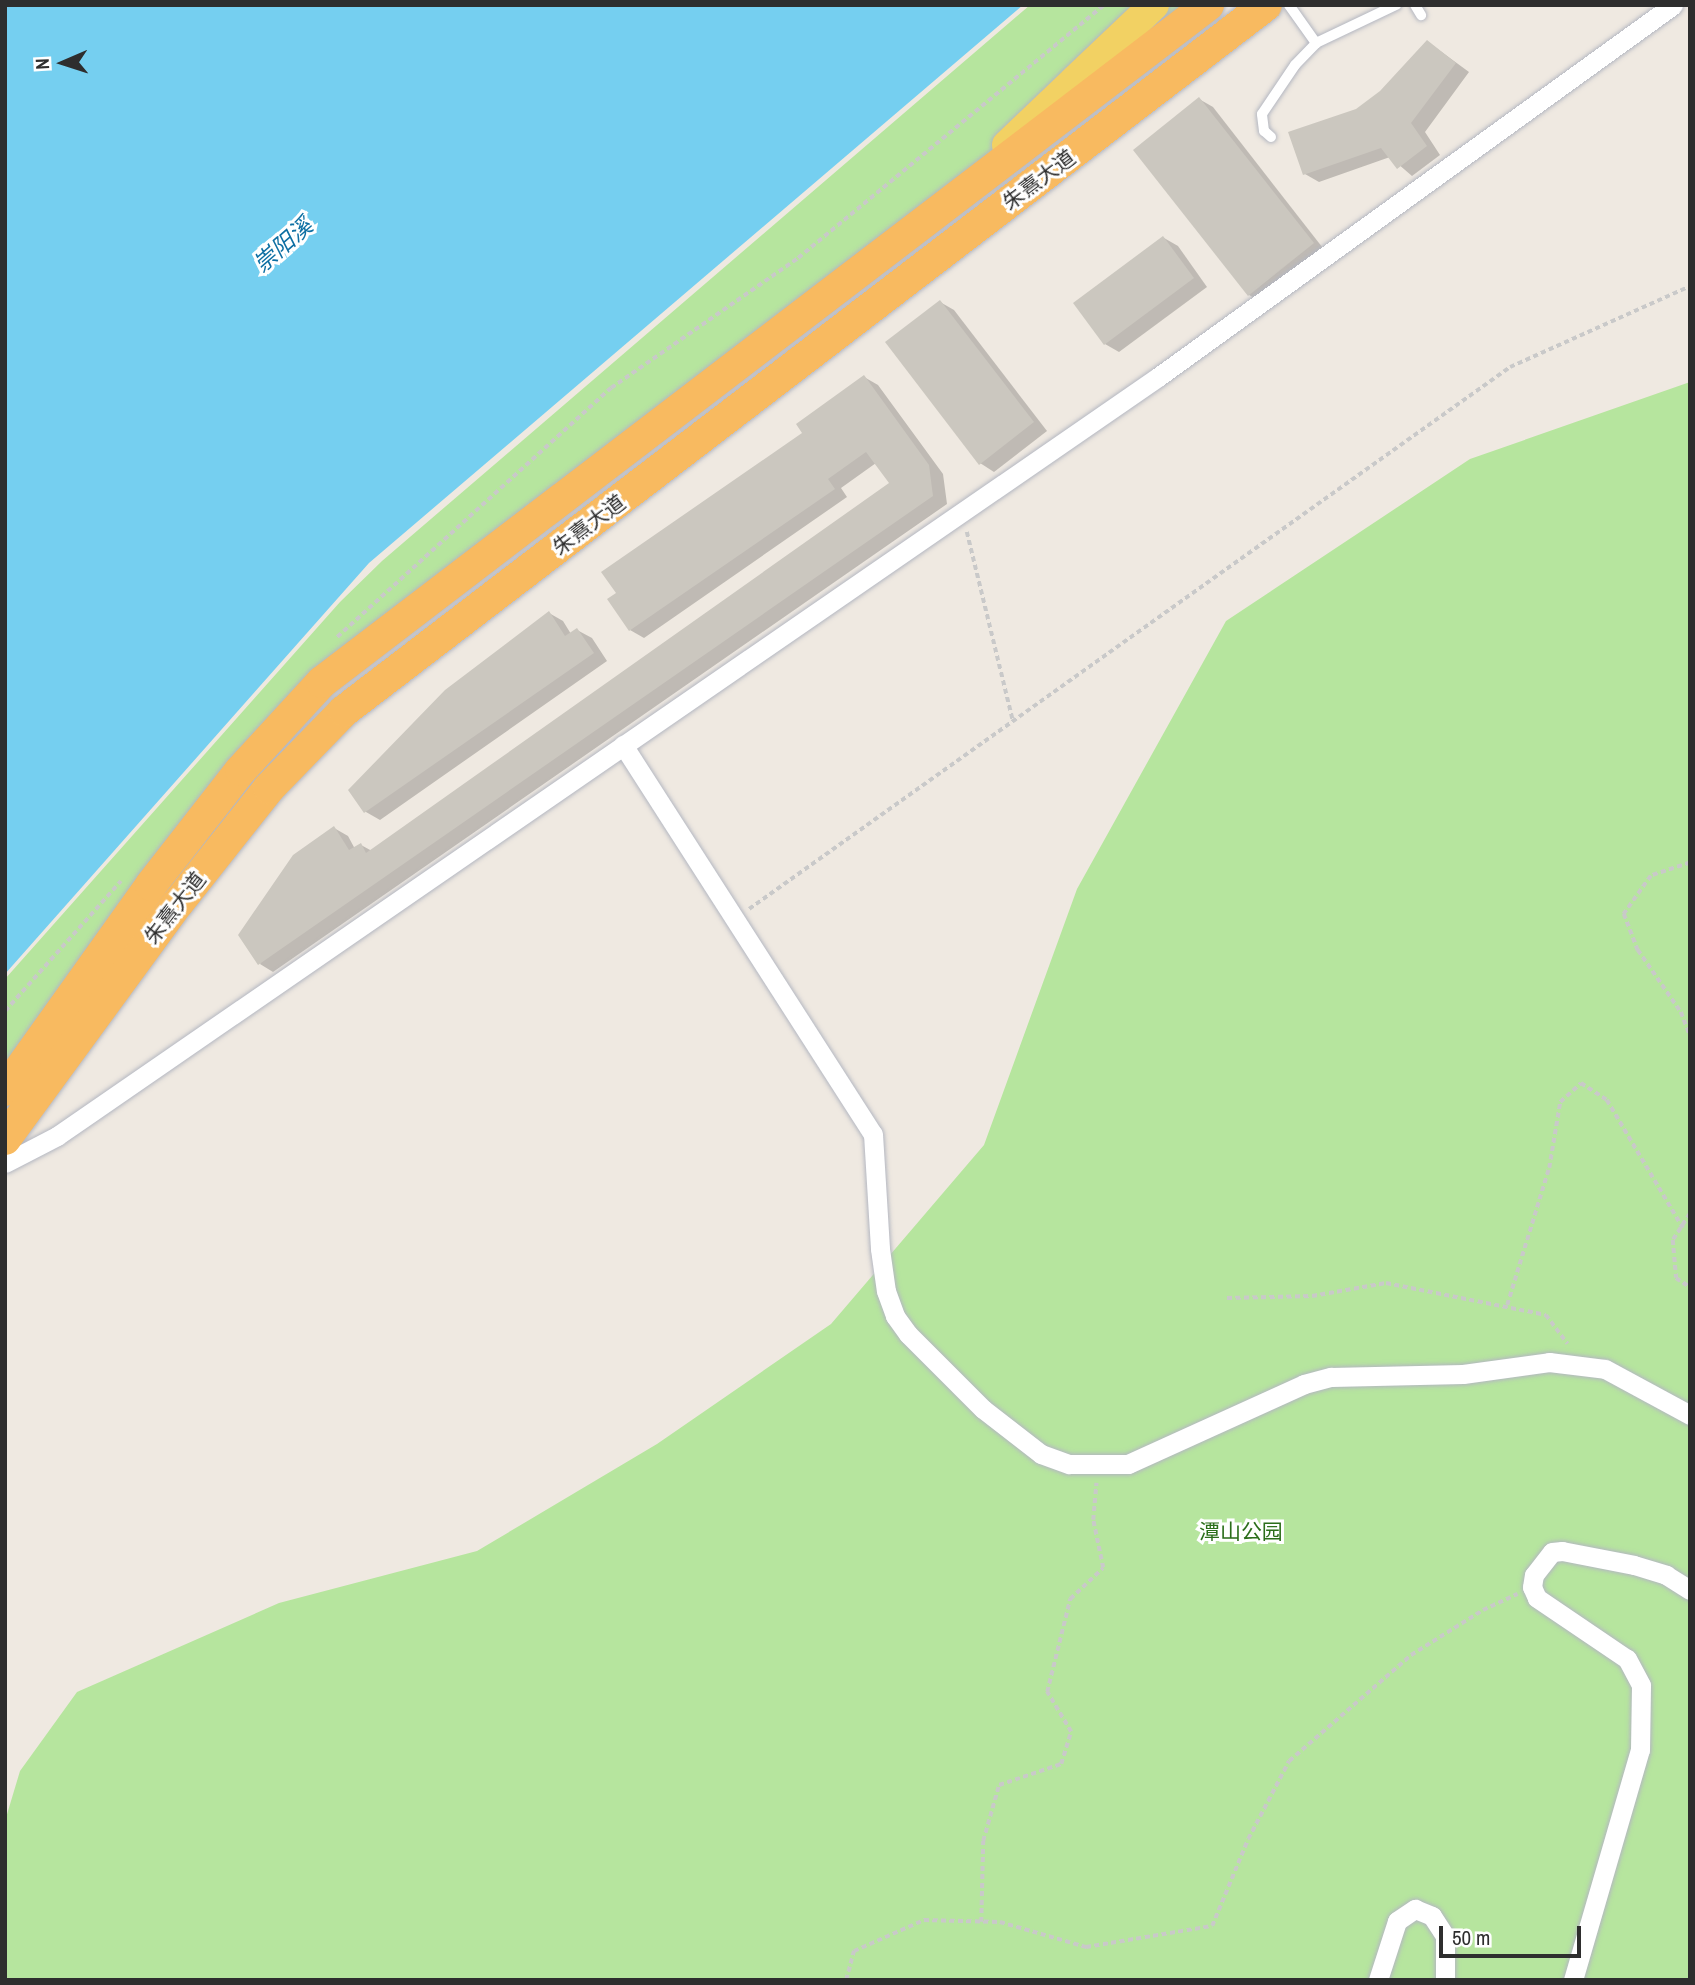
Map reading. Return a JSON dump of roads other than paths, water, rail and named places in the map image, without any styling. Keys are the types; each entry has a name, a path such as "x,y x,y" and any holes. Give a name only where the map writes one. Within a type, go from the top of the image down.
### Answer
{"highway":[{"name":"朱熹大道","path":"5,1090 151,885 241,770 322,682 1208,5"},
{"name":"朱熹大道","path":"5,1139 178,903 270,788 344,711 1266,5"}],"main road":[{"path":"944,206 1111,43 1154,5"}],"street":[{"path":"5,1163 57,1136 1158,377 1674,5"},
{"path":"623,744 873,1134 886,1291 901,1325 983,1409 1041,1454 1069,1464 1128,1464 1157,1454 1276,1395 1331,1377 1463,1374 1549,1362 1581,1363 1605,1369 1690,1415"},
{"path":"1573,1980 1640,1750 1641,1685 1627,1659 1537,1598 1532,1587 1544,1561 1562,1551 1634,1565 1666,1575 1690,1590"},
{"path":"1378,1980 1397,1921 1415,1909 1440,1923 1445,1936 1445,1980"}],"lane":[{"path":"1289,5 1316,43"},
{"path":"1271,137 1264,131 1262,114 1295,65 1316,43 1396,5"},
{"path":"1415,5 1421,15"}],"water":[{"name":"崇阳溪","path":"5,5 1023,5 369,563 5,974"}],"park label":[{"name":"潭山公园","path":"1241,1532"}]}
